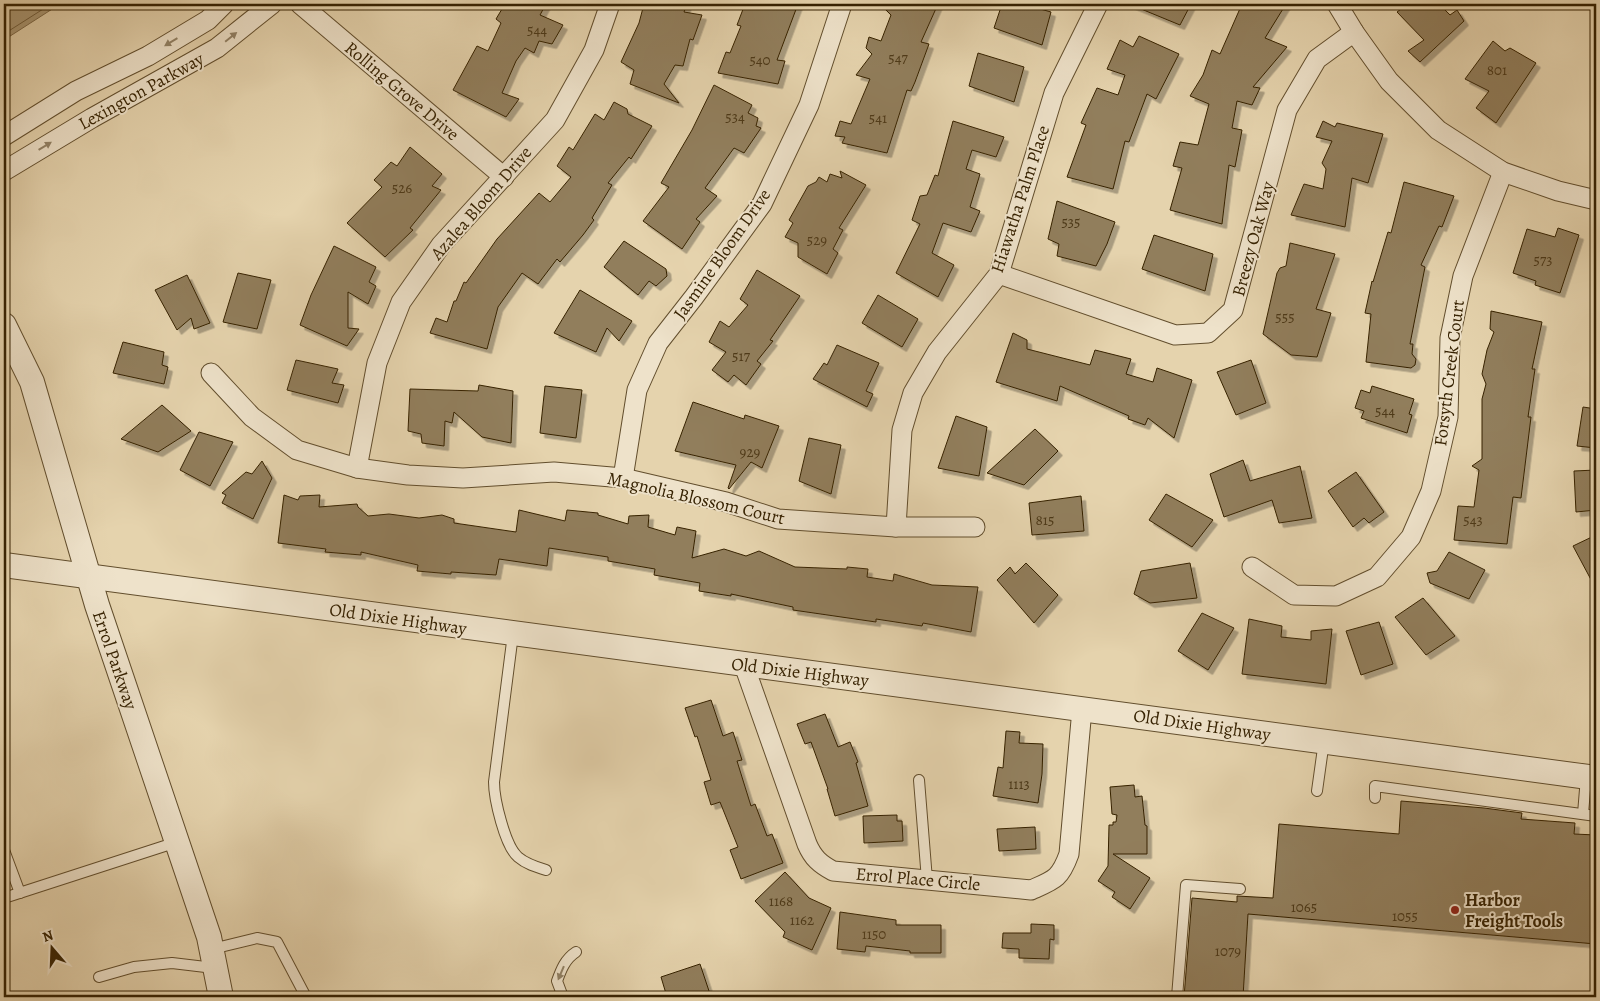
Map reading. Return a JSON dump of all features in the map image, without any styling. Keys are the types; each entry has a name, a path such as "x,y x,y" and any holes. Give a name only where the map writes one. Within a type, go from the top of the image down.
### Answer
{"street":[{"name":"Lexington Parkway","path":"4,136 76,91 148,56 208,20 224,4"},
{"name":"Lexington Parkway","path":"4,171 92,118 217,48 272,4"},
{"name":"Rolling Grove Drive","path":"300,4 504,178"},
{"name":"Azalea Bloom Drive","path":"357,468 377,363 401,302 441,245 555,120 594,50 610,4"},
{"name":"Jasmine Bloom Drive","path":"623,478 637,390 658,343 762,204 809,105 842,4"},
{"name":"Hiawatha Palm Place","path":"896,527 902,430 913,393 937,352 999,274 1054,93 1098,4"},
{"path":"1337,4 1354,32 1389,81 1438,130 1503,172 1558,191 1596,200"},
{"name":"Breezy Oak Way","path":"999,274 1175,335 1208,334 1233,310 1287,110 1317,59 1354,32"},
{"name":"Forsyth Creek Court","path":"1252,567 1294,595 1336,596 1377,577 1411,536 1431,490 1448,417 1450,338 1463,276 1503,172"},
{"name":"Errol Parkway","path":"4,324 32,382 97,605 210,938 221,997"},
{"name":"Magnolia Blossom Court","path":"211,373 252,417 297,450 357,468 463,478 554,472 623,478 726,502 778,518 896,527 975,527"},
{"name":"Old Dixie Highway","path":"4,566 1591,778"},
{"name":"Errol Place Circle","path":"744,664 806,844 812,856 820,865 833,871 1031,890 1054,880 1064,868 1069,854 1082,709"}],"lane":[{"path":"512,634 494,782 496,806 516,856 528,864 546,870"},
{"path":"1317,790 1324,741"},
{"path":"1583,814 1591,778"},
{"path":"919,780 927,880"},
{"path":"1375,798 1375,786 1596,816"},
{"path":"4,898 177,842"},
{"path":"4,850 20,893"},
{"path":"1177,997 1186,886 1240,889"},
{"path":"99,977 134,967 214,959 257,938 277,942 306,997"},
{"path":"563,997 557,981 564,965 570,956 576,952"}],"water":[{"path":"4,4 60,4 4,40"}],"building":[{"path":"505,4 546,4 540,15 563,25 552,44 539,41 534,53 525,48 516,61 502,93 519,99 506,117 453,90 477,46 488,51 501,23 496,19"},
{"path":"644,4 687,4 684,12 702,15 693,40 690,39 683,66 675,65 664,84 679,103 630,84 634,70 621,62 639,23"},
{"path":"745,4 798,4 777,60 785,61 778,84 718,73 726,52 730,53 741,26 737,25"},
{"path":"880,4 938,4 921,42 929,44 911,91 907,90 887,153 842,143 845,137 835,136 840,121 851,124 870,79 856,75 872,54 866,48 869,37 881,41 891,15"},
{"path":"1002,4 1023,4 1051,12 1042,45 994,28"},
{"path":"1129,4 1191,4 1180,25"},
{"path":"1242,4 1286,4 1265,38 1287,47 1253,87 1260,88 1252,105 1237,101 1232,128 1242,130 1235,167 1229,165 1222,224 1170,210 1182,168 1173,166 1180,142 1198,145 1209,104 1190,96 1203,75 1212,50 1220,54"},
{"path":"1408,4 1439,4 1450,15 1457,10 1464,21 1420,62 1408,51 1424,40 1397,12"},
{"path":"1139,36 1179,54 1156,99 1147,94 1129,142 1125,141 1113,189 1067,177 1086,125 1081,123 1097,88 1118,95 1125,75 1107,69 1120,40 1133,47"},
{"path":"1493,41 1505,51 1510,48 1536,63 1496,123 1476,108 1489,91 1465,79"},
{"path":"978,53 1024,67 1014,102 969,86"},
{"path":"714,85 752,105 748,113 758,118 756,126 761,128 744,153 734,148 705,188 717,196 696,219 700,222 682,249 643,221 669,187 661,183 692,130"},
{"path":"614,102 627,109 628,114 652,126 631,159 629,157 608,183 612,185 592,218 594,220 583,235 560,262 557,259 538,284 522,273 498,307 487,349 430,333 436,318 447,322 454,301 456,301 464,282 466,283 497,239 539,193 550,202 571,177 557,166 569,147 573,150 595,114 604,120"},
{"path":"953,121 1004,137 996,157 972,150 966,169 980,174 970,207 980,211 971,232 943,223 932,253 954,265 938,297 896,273 920,224 912,220 920,196 927,195 935,175 938,176"},
{"path":"1323,121 1335,127 1337,123 1383,134 1368,183 1352,178 1345,227 1291,215 1304,184 1323,189 1326,169 1322,163 1332,141 1316,137"},
{"path":"410,147 442,174 432,186 441,190 410,228 413,230 385,257 347,223 382,187 374,180 391,162 397,166"},
{"path":"840,171 866,185 839,228 843,230 833,249 838,253 827,274 798,257 798,243 785,237 793,223 789,220 808,186 816,182 819,177 827,182 830,174 842,178"},
{"path":"1404,182 1454,196 1442,227 1439,226 1421,265 1425,267 1410,344 1413,344 1412,354 1416,359 1415,365 1411,368 1366,362 1371,314 1365,313 1372,281 1388,232 1391,233"},
{"path":"1057,201 1115,222 1096,266 1057,256 1059,244 1048,239"},
{"path":"1558,228 1579,235 1560,293 1535,285 1536,281 1513,273 1527,229 1555,237"},
{"path":"1154,235 1213,254 1205,291 1142,269"},
{"path":"624,241 666,269 667,276 656,286 649,281 638,295 604,267"},
{"path":"1290,243 1335,254 1316,309 1331,313 1317,357 1291,355 1263,334 1277,273 1280,268 1286,266"},
{"path":"334,246 376,267 369,282 376,286 368,304 348,292 348,328 359,329 347,346 300,325 311,295"},
{"path":"757,270 800,296 770,340 773,341 757,361 761,364 746,385 734,375 728,382 712,370 726,352 709,342 720,321 729,327 748,305 740,299"},
{"path":"238,273 271,280 257,329 223,322"},
{"path":"187,275 210,323 194,329 191,318 177,330 155,290"},
{"path":"580,290 632,321 619,341 607,328 596,352 554,333"},
{"path":"878,295 918,319 902,347 862,323"},
{"path":"1491,311 1542,322 1532,369 1535,369 1528,417 1531,417 1521,498 1513,497 1507,544 1454,540 1458,506 1474,507 1479,470 1472,466 1482,459 1482,399 1486,384 1482,374 1487,350 1494,332 1490,329"},
{"path":"1013,333 1027,340 1027,349 1090,365 1095,350 1131,359 1126,374 1153,382 1157,368 1192,380 1174,438 1148,418 1145,425 1128,419 1129,416 1060,386 1057,401 996,382"},
{"path":"123,342 164,352 162,365 168,367 164,384 113,373"},
{"path":"837,345 879,363 866,391 873,394 867,407 813,379 824,363 827,365"},
{"path":"296,360 338,369 332,383 344,385 338,403 287,390"},
{"path":"1251,360 1266,403 1236,415 1217,372"},
{"path":"479,385 513,391 511,443 482,437 454,412 452,423 445,421 444,446 422,443 421,434 408,431 410,389 478,391"},
{"path":"545,386 582,390 576,438 540,433"},
{"path":"1372,386 1414,399 1409,414 1412,415 1407,433 1361,418 1364,411 1355,408 1361,390 1370,393"},
{"path":"693,402 744,419 745,415 779,426 762,468 751,462 729,489 736,465 675,451"},
{"path":"162,405 191,431 158,452 121,439"},
{"path":"1583,407 1596,409 1596,448 1577,446"},
{"path":"956,416 987,427 979,476 938,468"},
{"path":"1035,429 1058,451 1024,485 987,473"},
{"path":"199,432 233,442 210,486 180,470"},
{"path":"809,438 841,445 831,494 799,481"},
{"path":"1243,460 1250,481 1300,466 1312,518 1279,523 1272,500 1224,517 1210,474"},
{"path":"262,461 272,478 253,519 222,503 226,495 222,493 246,472 252,474"},
{"path":"1596,470 1596,510 1576,512 1574,471"},
{"path":"1356,472 1384,512 1369,523 1364,518 1353,527 1328,491"},
{"path":"1166,494 1213,520 1192,547 1149,520"},
{"path":"284,495 298,500 300,496 320,495 319,507 357,504 368,516 389,514 419,518 442,515 454,519 454,523 516,532 519,510 565,521 567,510 598,513 598,515 628,524 629,516 649,515 648,527 675,535 677,527 696,531 692,558 724,549 746,556 759,551 795,567 868,569 867,577 893,581 894,574 932,585 978,587 971,632 923,623 922,626 876,619 876,622 793,610 793,607 731,594 731,596 699,591 700,583 654,575 655,569 608,561 608,557 549,548 547,566 499,559 496,575 417,571 418,565 361,552 361,555 325,552 326,549 278,543"},
{"path":"1081,496 1084,531 1032,535 1029,503"},
{"path":"1596,535 1596,589 1573,546"},
{"path":"1449,552 1485,570 1469,599 1430,583 1427,573 1437,571"},
{"path":"1026,563 1058,595 1034,623 997,580 1010,567 1015,574"},
{"path":"1190,563 1197,598 1150,603 1134,594 1141,571"},
{"path":"1423,598 1455,636 1426,655 1395,617"},
{"path":"1202,613 1234,628 1208,670 1178,651"},
{"path":"1249,619 1282,626 1281,637 1311,640 1311,631 1332,629 1326,684 1242,674"},
{"path":"1379,622 1393,664 1361,675 1346,631"},
{"path":"711,700 723,736 733,732 742,760 737,761 751,806 755,804 767,836 772,834 783,863 741,879 730,850 738,847 720,802 711,805 704,782 711,780 697,736 695,737 685,708"},
{"path":"825,714 838,747 850,742 858,762 856,763 868,806 835,816 828,789 811,742 805,744 797,724"},
{"path":"1006,731 1020,732 1019,743 1043,744 1042,774 1038,803 993,796 998,767 1003,768"},
{"path":"1134,785 1135,797 1142,796 1145,825 1147,826 1147,854 1113,854 1150,878 1130,909 1112,897 1115,892 1098,881 1108,866 1109,825 1113,825 1113,822 1116,822 1117,815 1112,814 1110,787"},
{"path":"1401,801 1522,813 1521,819 1575,823 1574,834 1596,835 1596,944 1248,914 1243,997 1184,997 1192,898 1237,902 1237,896 1273,898 1279,824 1399,834"},
{"path":"897,815 897,821 902,821 903,841 864,843 863,816"},
{"path":"1035,827 1036,849 999,851 997,829"},
{"path":"785,872 809,898 831,908 812,950 783,937 785,932 755,901"},
{"path":"840,912 896,920 896,925 941,925 941,953 910,953 910,951 866,946 865,952 837,949"},
{"path":"1031,924 1054,925 1054,940 1050,939 1049,959 1019,958 1019,949 1002,948 1003,933 1031,933"},
{"path":"700,964 711,997 667,997 661,977"}],"place":[{"name":"Harbor Freight Tools","path":"1455,910"}]}
